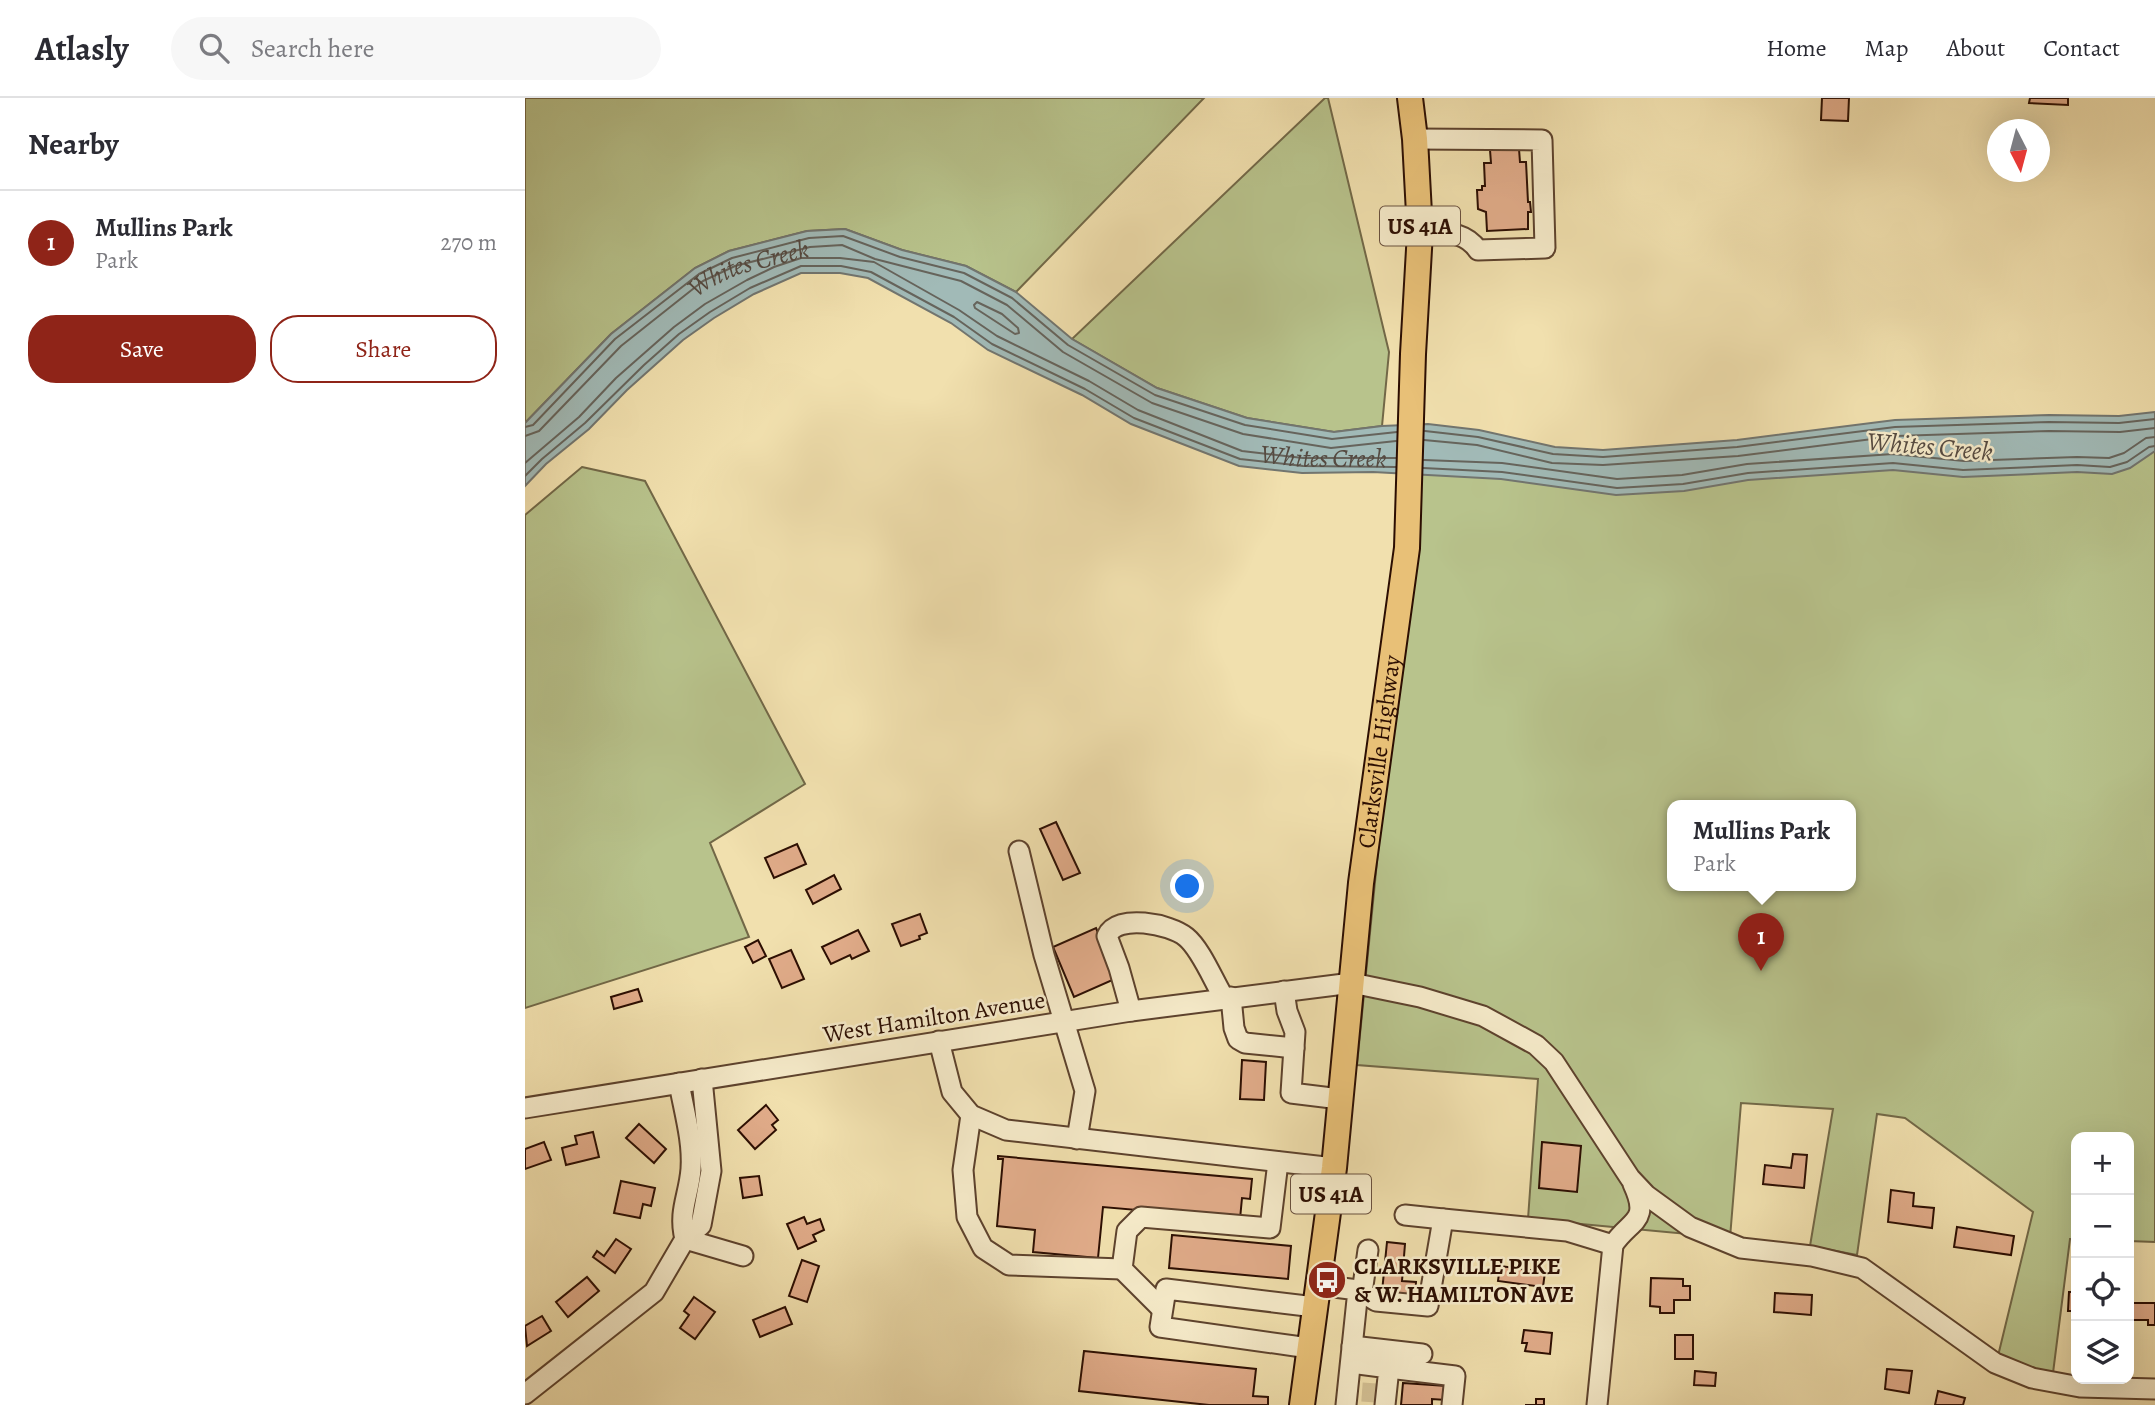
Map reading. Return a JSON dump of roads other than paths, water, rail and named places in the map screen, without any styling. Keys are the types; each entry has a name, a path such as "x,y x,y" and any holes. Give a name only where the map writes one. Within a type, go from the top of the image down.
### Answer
{"main road":[{"name":"Clarksville Highway","path":"1302,1405 1333,1168 1361,883 1407,548 1420,232 1410,98"}],"street":[{"path":"1415,139 1542,140 1545,248 1478,250 1470,239 1461,235 1420,232"},
{"path":"1019,851 1085,1091 1077,1139"},
{"path":"1131,1011 1107,936 1110,929 1121,923 1140,922 1173,930 1186,937 1228,998 1238,1039 1245,1043 1294,1048"},
{"name":"West Hamilton Avenue","path":"525,1108 1131,1011 1352,983 1420,997 1483,1016 1536,1045 1554,1062 1630,1178"},
{"path":"1285,991 1287,1011 1295,1032 1291,1093 1340,1099"},
{"path":"939,1041 952,1092 971,1115 1006,1130 1333,1168"},
{"path":"525,1394 654,1292 685,1238 701,1225 711,1171 711,1148 702,1079"},
{"path":"679,1083 691,1169 681,1223 685,1238"},
{"path":"971,1115 963,1170 967,1217 983,1248 1009,1265 1122,1269 1163,1309"},
{"path":"690,1150 711,1148"},
{"path":"1122,1269 1127,1231 1141,1217 1270,1228 1278,1162"},
{"path":"1597,1405 1613,1245 1636,1223 1640,1214 1640,1202 1630,1178"},
{"path":"1630,1178 1646,1195 1690,1227 1741,1248 1812,1256 1861,1268 1995,1363 2032,1378 2080,1387 2155,1389"},
{"path":"1405,1215 1567,1231 1613,1245"},
{"path":"1358,1290 1376,1301 1429,1306 1443,1219"},
{"path":"685,1238 743,1256"},
{"path":"1309,1348 1160,1327 1166,1289 1317,1296 1358,1290 1363,1286 1368,1251"},
{"path":"1358,1290 1352,1354 1367,1397"},
{"path":"1352,1354 1422,1354"},
{"path":"1352,1354 1389,1368 1455,1376 1452,1405"},
{"path":"1367,1397 1389,1368"}],"water":[{"name":"Whites Creek","path":"845,229 902,250 966,266 1016,292 1072,339 1157,388 1247,418 1334,432 1428,424 1479,430 1555,447 1603,450 1737,440 1895,420 2049,415 2119,416 2155,412 2155,451 2130,468 2112,474 2077,472 1963,477 1893,470 1748,480 1684,491 1616,495 1501,479 1373,472 1302,473 1239,466 1131,424 1082,395 988,350 951,323 868,278 840,273 801,273 754,294 683,340 525,486 525,423 611,334 695,268 729,251 807,231"}],"tunnel":[{"path":"1362,1392 1376,1393"}],"place":[{"name":"Mullins Park","path":"1761,971"},
{"name":"CLARKSVILLE PIKE & W. HAMILTON AVE","path":"1327,1280"}]}
